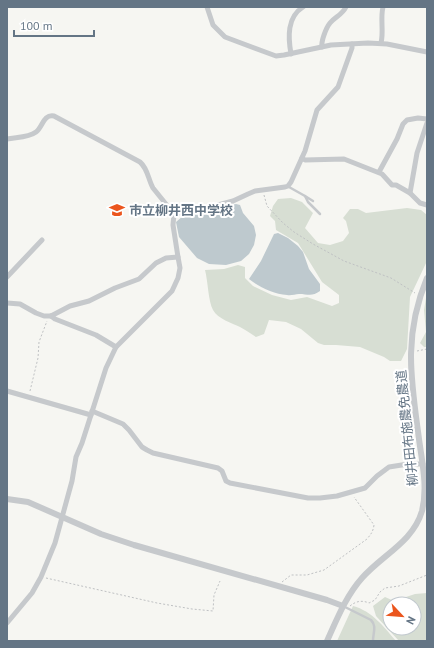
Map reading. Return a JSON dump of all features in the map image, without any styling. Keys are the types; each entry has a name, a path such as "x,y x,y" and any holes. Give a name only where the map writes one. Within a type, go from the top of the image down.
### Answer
{"street":[{"path":"207,7 213,25 225,37 276,56 322,47 381,43 427,52"},
{"path":"291,54 288,41 289,26 298,11 303,7"},
{"path":"322,47 321,43 328,27 331,22 342,14 346,7"},
{"path":"381,43 383,7"},
{"path":"174,214 199,210 233,201 248,194 288,186 302,158 317,110 338,87 352,48 352,44"},
{"path":"7,139 31,135 37,132 46,117 54,116 140,162 146,169 150,184 174,214 173,225 180,268 178,278 172,291 116,348 106,368 76,457 72,481 55,543 41,577 32,593 7,623"},
{"path":"379,172 397,139 403,124 407,120 418,118 427,119"},
{"path":"410,193 417,153 427,123"},
{"path":"302,158 305,160 344,159 379,172 392,185 396,185 410,193 420,203 427,206"},
{"path":"7,277 42,240"},
{"path":"50,316 70,306 90,301 115,288 139,279 156,263 166,258 178,257"},
{"name":"柳井田布施農免農道","path":"327,641 353,590 362,578 404,541 417,522 421,512 424,496 423,464 411,359 414,318 427,278"},
{"path":"7,302 20,304 36,313 50,316 62,322 96,334 116,348"},
{"path":"7,391 91,413 123,424 142,447 147,450 153,453 218,468 222,471 226,481 230,483 308,498 320,498 352,493 365,488 389,467 408,464 423,464"},
{"path":"7,498 28,502 101,534 134,545 327,600 345,607"}],"lane":[{"path":"288,186 313,201"},
{"path":"305,196 308,202 320,214"},
{"path":"345,607 374,623 375,628 373,641"}],"path":[{"path":"262,191 267,206 283,223 312,244 344,261 391,278 420,296"},
{"path":"27,397 38,358 39,342 50,316"},
{"path":"416,351 427,349"},
{"path":"276,586 291,575 308,575 324,570 371,535 374,525 352,493"},
{"path":"345,607 361,601 368,604 375,600 380,592 385,588 399,586 427,575"},
{"path":"41,577 157,603 213,611 214,595 220,581"}],"shaded area":[{"path":"291,198 302,202 313,213 305,228 318,243 330,245 343,241 349,233 346,221 343,218 350,209 358,209 366,213 407,208 421,210 427,215 427,261 410,297 407,349 401,361 390,361 360,347 324,345 318,343 301,329 286,322 269,320 264,334 256,337 215,313 210,302 205,270 224,269 238,265 245,267 245,278 253,286 272,295 291,300 307,297 332,306 339,303 339,295 322,282 298,243 276,230 275,221 270,216 273,206 278,199"},
{"path":"236,204 240,205 243,213 254,226 256,235 254,245 249,254 241,261 226,265 209,264 197,258 179,237 176,222 183,216"},
{"path":"278,233 288,238 303,252 309,269 320,284 320,291 312,295 282,294 267,290 249,279 261,261 274,234"},
{"path":"427,292 427,347 424,347 420,343 426,332 424,310"},
{"path":"427,593 427,641 399,641 394,636 422,636 422,596 409,596"},
{"path":"382,599 382,623 376,616 373,606"},
{"path":"353,606 360,608 382,625 382,636 392,636 396,641 337,641"}],"place":[{"name":"市立柳井西中学校","path":"117,210"}]}
